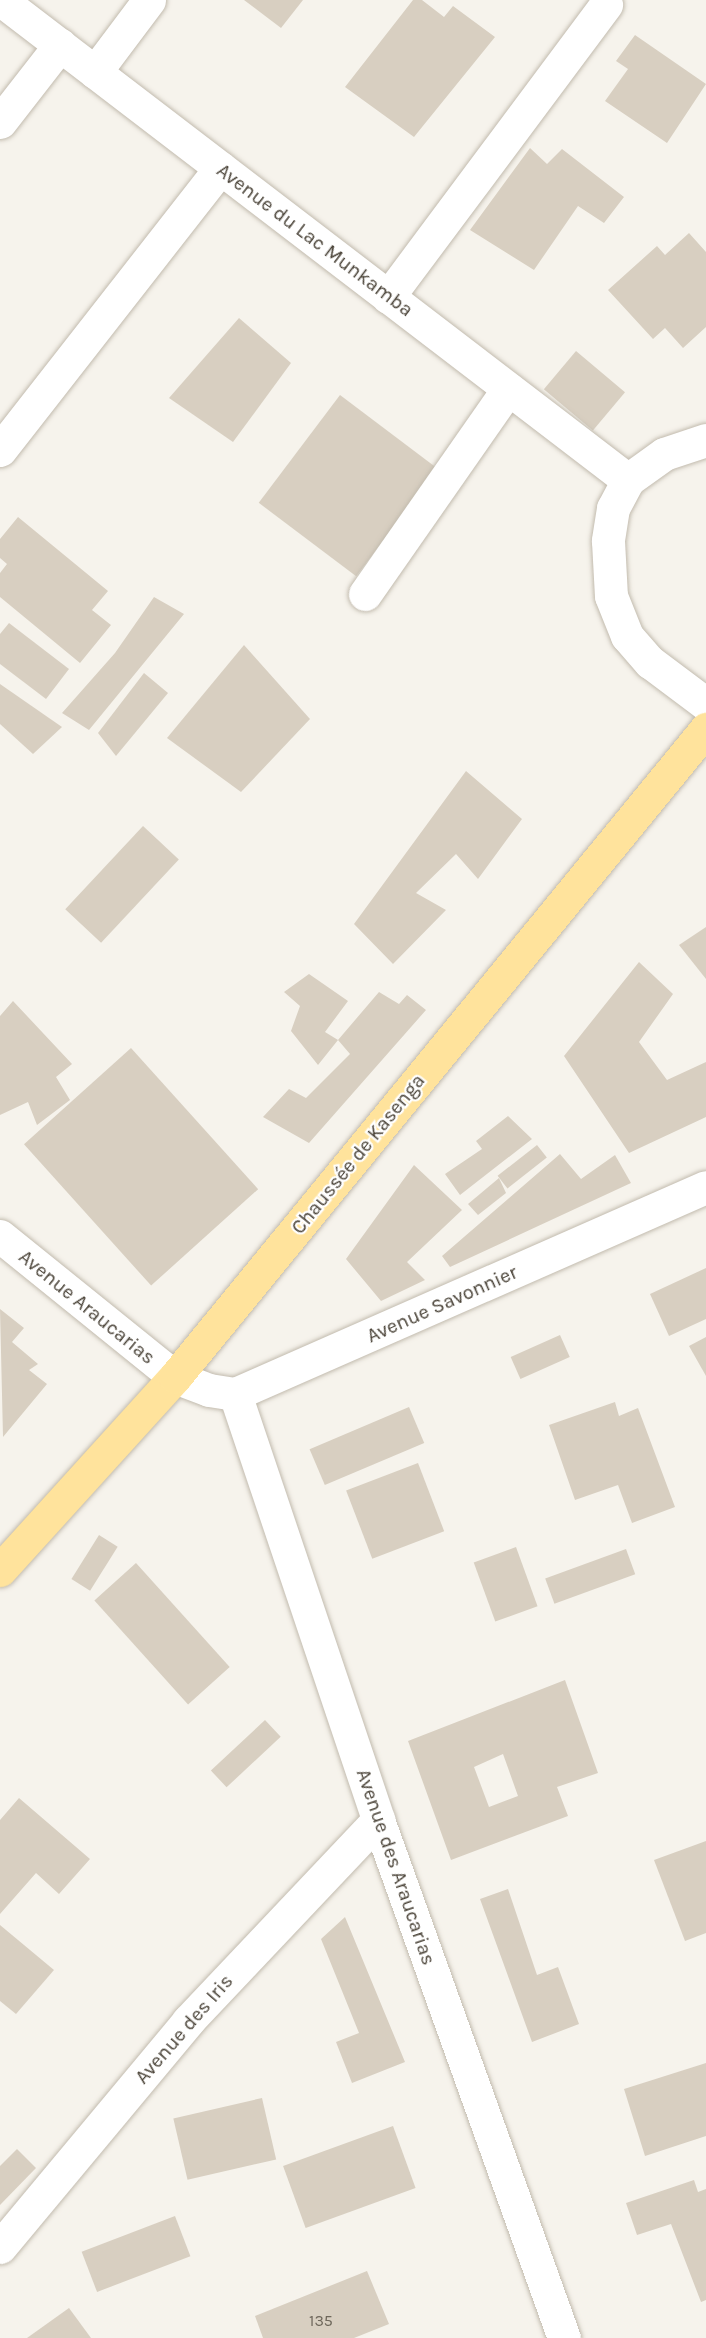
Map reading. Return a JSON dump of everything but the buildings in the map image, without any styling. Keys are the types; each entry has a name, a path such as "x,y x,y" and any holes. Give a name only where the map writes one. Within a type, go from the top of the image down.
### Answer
{"main road":[{"name":"Chaussée de Kasenga","path":"0,1570 175,1377 706,729"}],"street":[{"name":"Avenue du Lac Munkamba","path":"1,0 628,480"},
{"path":"95,72 149,0"},
{"path":"388,297 606,4"},
{"path":"0,122 60,45"},
{"path":"0,450 220,168"},
{"path":"365,594 508,389"},
{"path":"706,440 664,454 628,480 613,508 608,541 611,596 618,618 650,662 706,704"},
{"name":"Avenue Savonnier","path":"235,1394 706,1187"},
{"name":"Avenue Araucarias","path":"0,1236 175,1377"},
{"path":"175,1377 209,1390 235,1394"},
{"name":"Avenue des Araucarias","path":"235,1394 378,1820 564,2338"},
{"name":"Avenue des Iris","path":"0,2247 188,2021 378,1820"}]}
